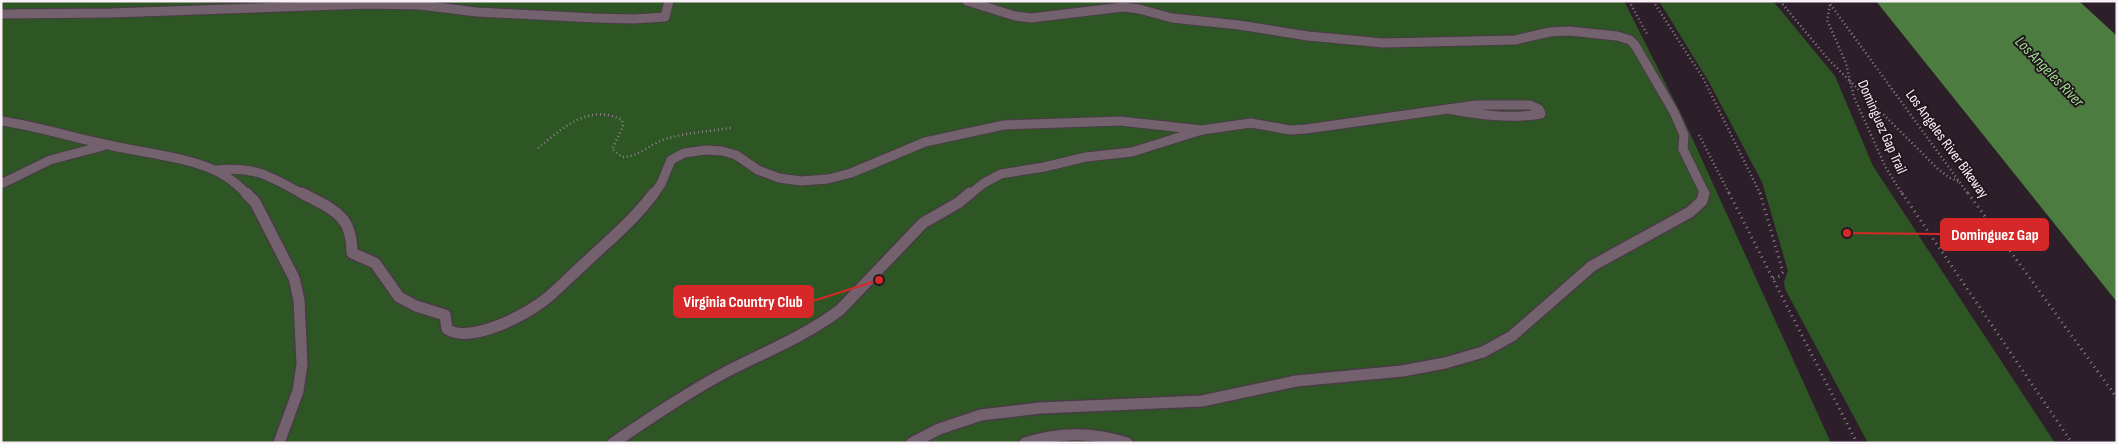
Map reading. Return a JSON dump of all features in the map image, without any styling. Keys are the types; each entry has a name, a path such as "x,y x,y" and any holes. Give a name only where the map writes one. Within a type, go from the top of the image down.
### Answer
{"lane":[{"path":"1,14 111,13 367,4 420,5 477,12 634,19 665,16 669,1"},
{"path":"912,443 938,429 981,415 1040,408 1202,401 1296,381 1410,370 1445,363 1483,352 1512,336 1592,266 1690,212 1702,201 1704,192 1683,148 1684,135 1674,112 1635,44 1630,40 1617,36 1560,32 1515,40 1384,43 1308,36 1239,25 1172,18 1123,7 1031,18 1015,16 967,1"},
{"path":"613,443 671,404 727,372 768,353 840,310 860,286 923,223 958,203 984,183 1001,174 1044,167 1086,157 1132,152 1202,130 1251,123 1290,130 1306,129 1476,105 1530,105 1539,109 1540,114 1530,116 1481,114 1448,109"},
{"path":"1,121 31,125 107,145 194,163 215,170 236,183 255,202 294,278 298,293 302,364 298,391 279,443"},
{"path":"215,170 234,168 260,172 342,216 352,236 352,253 375,263 399,297 416,306 445,315 447,329 455,334 474,332 510,322 542,302 639,214 661,184 671,160 684,153 706,150 722,151 736,155 758,170 779,178 801,181 828,179 851,173 925,142 1004,125 1120,121 1202,130"},
{"path":"1,184 26,168 83,150 107,145"},
{"path":"1025,443 1040,437 1082,435 1127,443"}],"path":[{"path":"1630,1 1652,44"},
{"path":"1653,1 1703,78 1761,195 1783,272 1780,276 1771,279"},
{"name":"Dominguez Gap Trail","path":"1780,1 1828,59 1850,81 1854,97 1886,168 2072,443"},
{"path":"1829,3 1827,20 1846,63 1850,81 1938,169 1961,183"},
{"name":"Los Angeles River Bikeway","path":"1829,3 2117,398"},
{"path":"538,148 574,121 602,113 614,114 622,120 623,127 612,149 617,156 625,158 638,155 654,144 665,140 731,128"},
{"path":"1697,130 1771,279 1857,443"}],"shaded area":[{"path":"1,1 170,1 217,3 318,1 1624,1 1683,118 1831,443 1,443"},
{"path":"1659,1 1773,1 1835,76 1873,166 2055,443 1868,443 1785,289 1784,282 1788,271 1762,182 1709,82"}],"water":[{"name":"Los Angeles River","path":"1876,1 2079,1 2117,36 2117,302"}],"place":[{"name":"Dominguez Gap","path":"1847,233"},
{"name":"Virginia Country Club","path":"879,280"}]}
